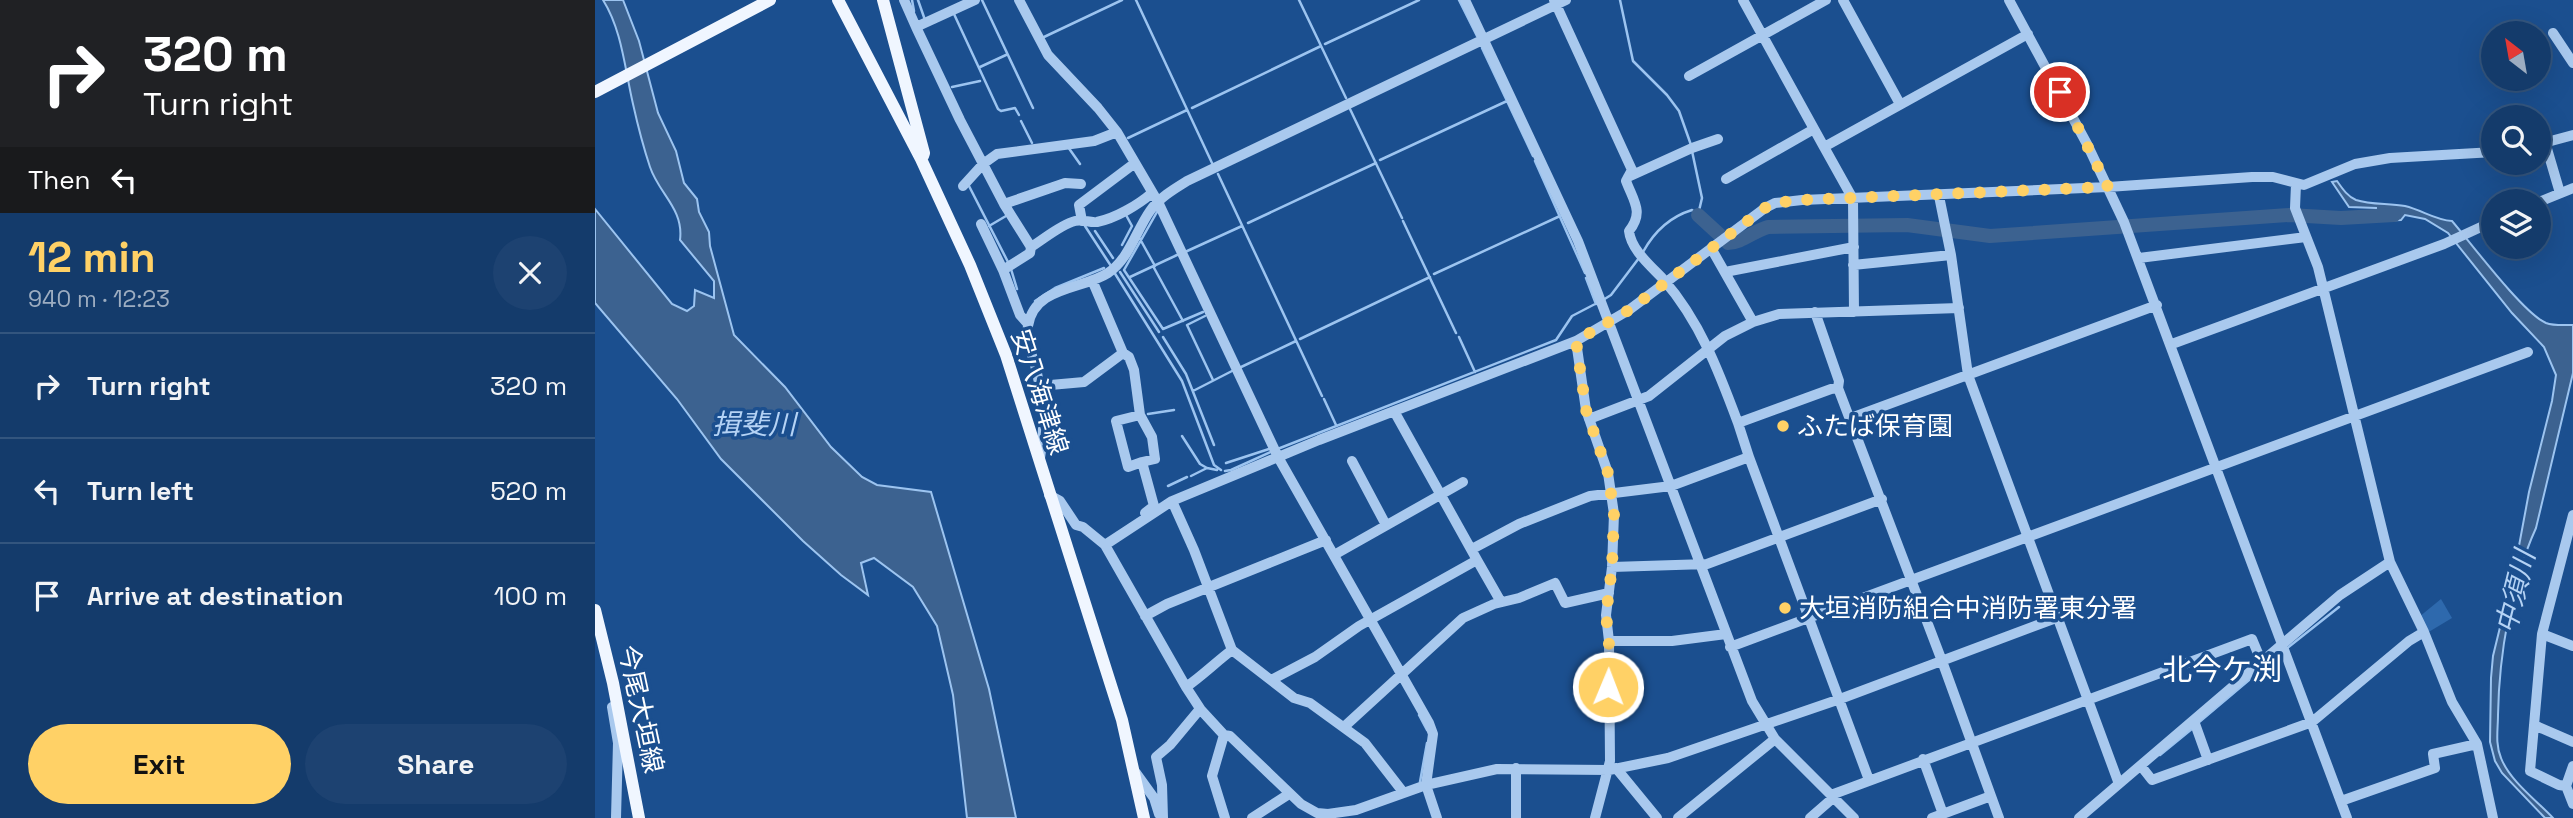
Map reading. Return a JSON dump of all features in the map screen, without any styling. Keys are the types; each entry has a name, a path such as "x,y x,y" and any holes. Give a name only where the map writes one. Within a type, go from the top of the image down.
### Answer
{"main road":[{"path":"595,92 770,0"},
{"name":"安八海津線","path":"838,0 921,159 970,265 1006,355 1122,720 1144,818"},
{"path":"883,0 925,153 921,159"},
{"name":"今尾大垣線","path":"595,610 613,683 639,818"}],"street":[{"path":"904,0 983,164 1031,247 1030,253 1003,270"},
{"path":"916,27 975,0"},
{"path":"1019,0 1048,55 1117,132 1155,198 1278,457 1433,734 1426,785 1437,818"},
{"path":"1465,0 1578,241 1752,701 1775,738 1854,818"},
{"path":"1031,247 1076,220 1096,222 1155,198 1566,0"},
{"path":"1743,0 1853,199 1854,312"},
{"path":"1689,76 1826,0"},
{"path":"1843,0 1901,104"},
{"path":"2009,0 2126,226 2347,818"},
{"path":"1555,3 1632,170 1626,181 1639,213 1629,231 1629,237 1641,255 1666,282 1709,348 1869,780"},
{"path":"2553,33 2573,63"},
{"path":"1824,147 2028,34"},
{"path":"1726,179 1814,129"},
{"path":"963,186 983,164 997,154 1094,141 1117,132"},
{"path":"2551,141 2573,135"},
{"path":"1628,177 1718,139"},
{"path":"1105,545 1173,501 1278,457 1576,341 1610,323 1775,203 2108,187 2252,177 2273,177 2304,185 2355,164 2390,158 2481,153"},
{"path":"1082,221 1079,205 1135,163"},
{"path":"2551,168 2560,193"},
{"path":"1004,204 1065,183 1081,184"},
{"path":"2296,184 2297,213 2318,267 2390,562 2424,632 2452,702 2477,744 2493,818"},
{"path":"2551,197 2573,188"},
{"path":"1939,196 1951,255 1968,375 2119,784"},
{"path":"1039,461 1045,427 1028,341 1028,324 1034,310 1044,299 1056,292 1107,274 1118,265 1155,198"},
{"path":"981,224 1003,270 1020,315 1028,324"},
{"path":"2172,345 2447,243 2481,226"},
{"path":"2139,258 2306,237"},
{"path":"1725,272 1854,247"},
{"path":"1711,248 1753,322"},
{"path":"1853,265 1951,255"},
{"path":"1092,280 1123,353 1129,357 1134,370 1140,415 1151,437 1155,459 1128,467 1116,421 1140,415"},
{"path":"1851,418 2157,305"},
{"path":"1589,419 1649,397 1725,336 1753,322 1779,314 1959,308"},
{"path":"1815,312 1839,381 1838,388 1882,499 1999,818"},
{"path":"1576,341 1589,419 1608,473 1614,514 1612,567 1606,615 1612,769 1595,818"},
{"path":"1730,647 2528,352"},
{"path":"1039,386 1084,382 1123,353"},
{"path":"1738,423 1831,388 1838,388"},
{"path":"1394,411 1501,602"},
{"path":"1472,549 1535,517 1590,496 1671,486 1749,457"},
{"path":"1352,461 1386,525"},
{"path":"1138,523 1137,518 1154,506 1142,462"},
{"path":"1334,555 1463,482"},
{"path":"1049,495 1060,501 1076,525 1083,527 1105,545 1200,709 1224,735 1230,736 1289,794 1317,813 1357,814 1403,792 1497,769 1612,769 1668,758 1766,726 2056,618"},
{"path":"1612,567 1707,564 1882,499"},
{"path":"1173,501 1232,650 1294,698 1310,703 1345,726 1365,743 1403,792"},
{"path":"2566,786 2530,771 2542,634 2568,551 2573,515"},
{"path":"1145,616 1167,604 1326,540"},
{"path":"1271,680 1315,657 1371,619 1477,560"},
{"path":"2079,818 2340,596 2390,562"},
{"path":"1345,726 1463,618 1555,583 1565,603 1609,593"},
{"path":"2141,766 2152,780 2312,722 2409,641 2424,632"},
{"path":"1609,641 1672,641 1726,634"},
{"path":"2542,634 2573,646"},
{"path":"1810,818 1832,796 1869,780 2252,639 2262,663"},
{"path":"1185,687 1232,650"},
{"path":"613,683 611,692 618,743 616,818"},
{"path":"1161,818 1163,785 1157,757 1200,709"},
{"path":"2194,721 2208,760"},
{"path":"2534,725 2573,742"},
{"path":"1224,735 1212,776 1225,818"},
{"path":"1678,818 1775,738"},
{"path":"2341,801 2435,768 2433,754 2477,744"},
{"path":"1923,759 1943,814"},
{"path":"2573,766 2566,786 2573,804"},
{"path":"1516,768 1516,818"},
{"path":"1612,769 1657,818"},
{"path":"1134,770 1154,797 1161,818"},
{"path":"1252,818 1289,794"},
{"path":"1932,818 1991,796"}],"shaded area":[{"path":"2441,599 2452,618 2427,633 2419,617"}],"water":[{"name":"揖斐川","path":"603,0 623,0 639,41 658,113 676,151 684,183 697,199 699,212 709,232 710,246 734,335 785,387 831,447 862,477 877,485 931,492 989,689 1016,818 967,818 953,695 937,626 913,587 874,558 861,563 868,595 841,575 721,459 677,399 595,303 595,209 672,304 687,311 694,306 695,290 714,298 714,281 680,240 675,210 650,167 619,37"},
{"path":"2337,181 2347,194 2356,200 2405,206 2452,221 2481,259 2536,317 2549,324 2573,325 2573,373 2536,528 2513,596 2499,692 2497,742 2501,758 2517,782 2553,818 2545,818 2502,773 2495,761 2490,742 2493,656 2556,375 2544,347 2512,313 2448,233 2425,219 2405,215 2401,220 2377,221 2376,208 2349,207 2332,182"}],"waterway":[{"path":"912,0 914,11"},
{"path":"918,0 925,20"},
{"path":"982,0 1033,108"},
{"path":"1044,37 1122,0"},
{"path":"1136,0 1212,163"},
{"path":"1299,0 1346,98"},
{"path":"1325,44 1419,0"},
{"path":"1459,0 1477,36"},
{"path":"1620,0 1633,61 1679,111 1691,145"},
{"path":"954,14 998,109 1001,111 1015,108 1019,115"},
{"path":"1192,108 1321,46"},
{"path":"1482,48 1533,156"},
{"path":"980,67 1006,55"},
{"path":"952,87 980,81"},
{"path":"1380,160 1507,101"},
{"path":"1350,109 1402,218"},
{"path":"1128,138 1187,110"},
{"path":"1021,121 1032,143"},
{"path":"1068,147 1080,164"},
{"path":"1643,252 1657,232 1669,221 1692,210 1698,215 1702,198 1692,151"},
{"path":"1535,161 1585,273"},
{"path":"1248,223 1376,163"},
{"path":"1218,174 1322,396"},
{"path":"969,186 1009,264"},
{"path":"1157,212 1124,270 1163,329 1203,312"},
{"path":"1122,245 1132,226 1126,215"},
{"path":"1698,215 1722,237"},
{"path":"1728,243 1768,227 1907,225 1990,236 2289,215 2341,218 2394,215"},
{"path":"989,226 1006,216"},
{"path":"1434,274 1560,216"},
{"path":"1403,221 1456,333"},
{"path":"1085,226 1111,266"},
{"path":"1185,252 1242,226"},
{"path":"1095,231 1113,258"},
{"path":"1140,239 1155,266"},
{"path":"1130,277 1177,255"},
{"path":"1603,300 1611,295 1639,258"},
{"path":"1153,266 1183,321"},
{"path":"1035,301 1055,288 1104,268"},
{"path":"1011,269 1017,289"},
{"path":"1114,272 1182,381 1214,465 1221,470"},
{"path":"1120,272 1159,332"},
{"path":"1300,339 1430,277"},
{"path":"1586,278 1596,304"},
{"path":"1225,471 1556,340 1572,316 1597,303"},
{"path":"1205,316 1187,325 1213,380"},
{"path":"1163,337 1186,374 1214,445"},
{"path":"1459,337 1475,372"},
{"path":"1239,368 1296,341"},
{"path":"1193,391 1232,371"},
{"path":"1324,399 1336,425"},
{"path":"1148,414 1174,410"},
{"path":"1182,436 1200,464 1207,468"},
{"path":"1226,463 1269,449"},
{"path":"1191,476 1207,468 1217,470"},
{"path":"1168,486 1187,477"},
{"path":"2286,649 2339,607"},
{"path":"2198,723 2281,653"},
{"path":"1419,715 1427,730"},
{"path":"2160,755 2193,728"},
{"path":"1420,782 1427,743"}],"place":[{"name":"ふたば保育園","path":"1783,426"},
{"name":"大垣消防組合中消防署東分署","path":"1785,608"}],"district":[{"name":"北今ケ渕","path":"2222,669"}],"route":[{"path":"1608,687 1609,641 1606,615 1612,567 1614,514 1608,473 1586,410 1576,341 1629,310 1735,229 1775,203 2108,187 2060,92"}],"water label":[{"name":"中須川","path":"2515,592"}]}
